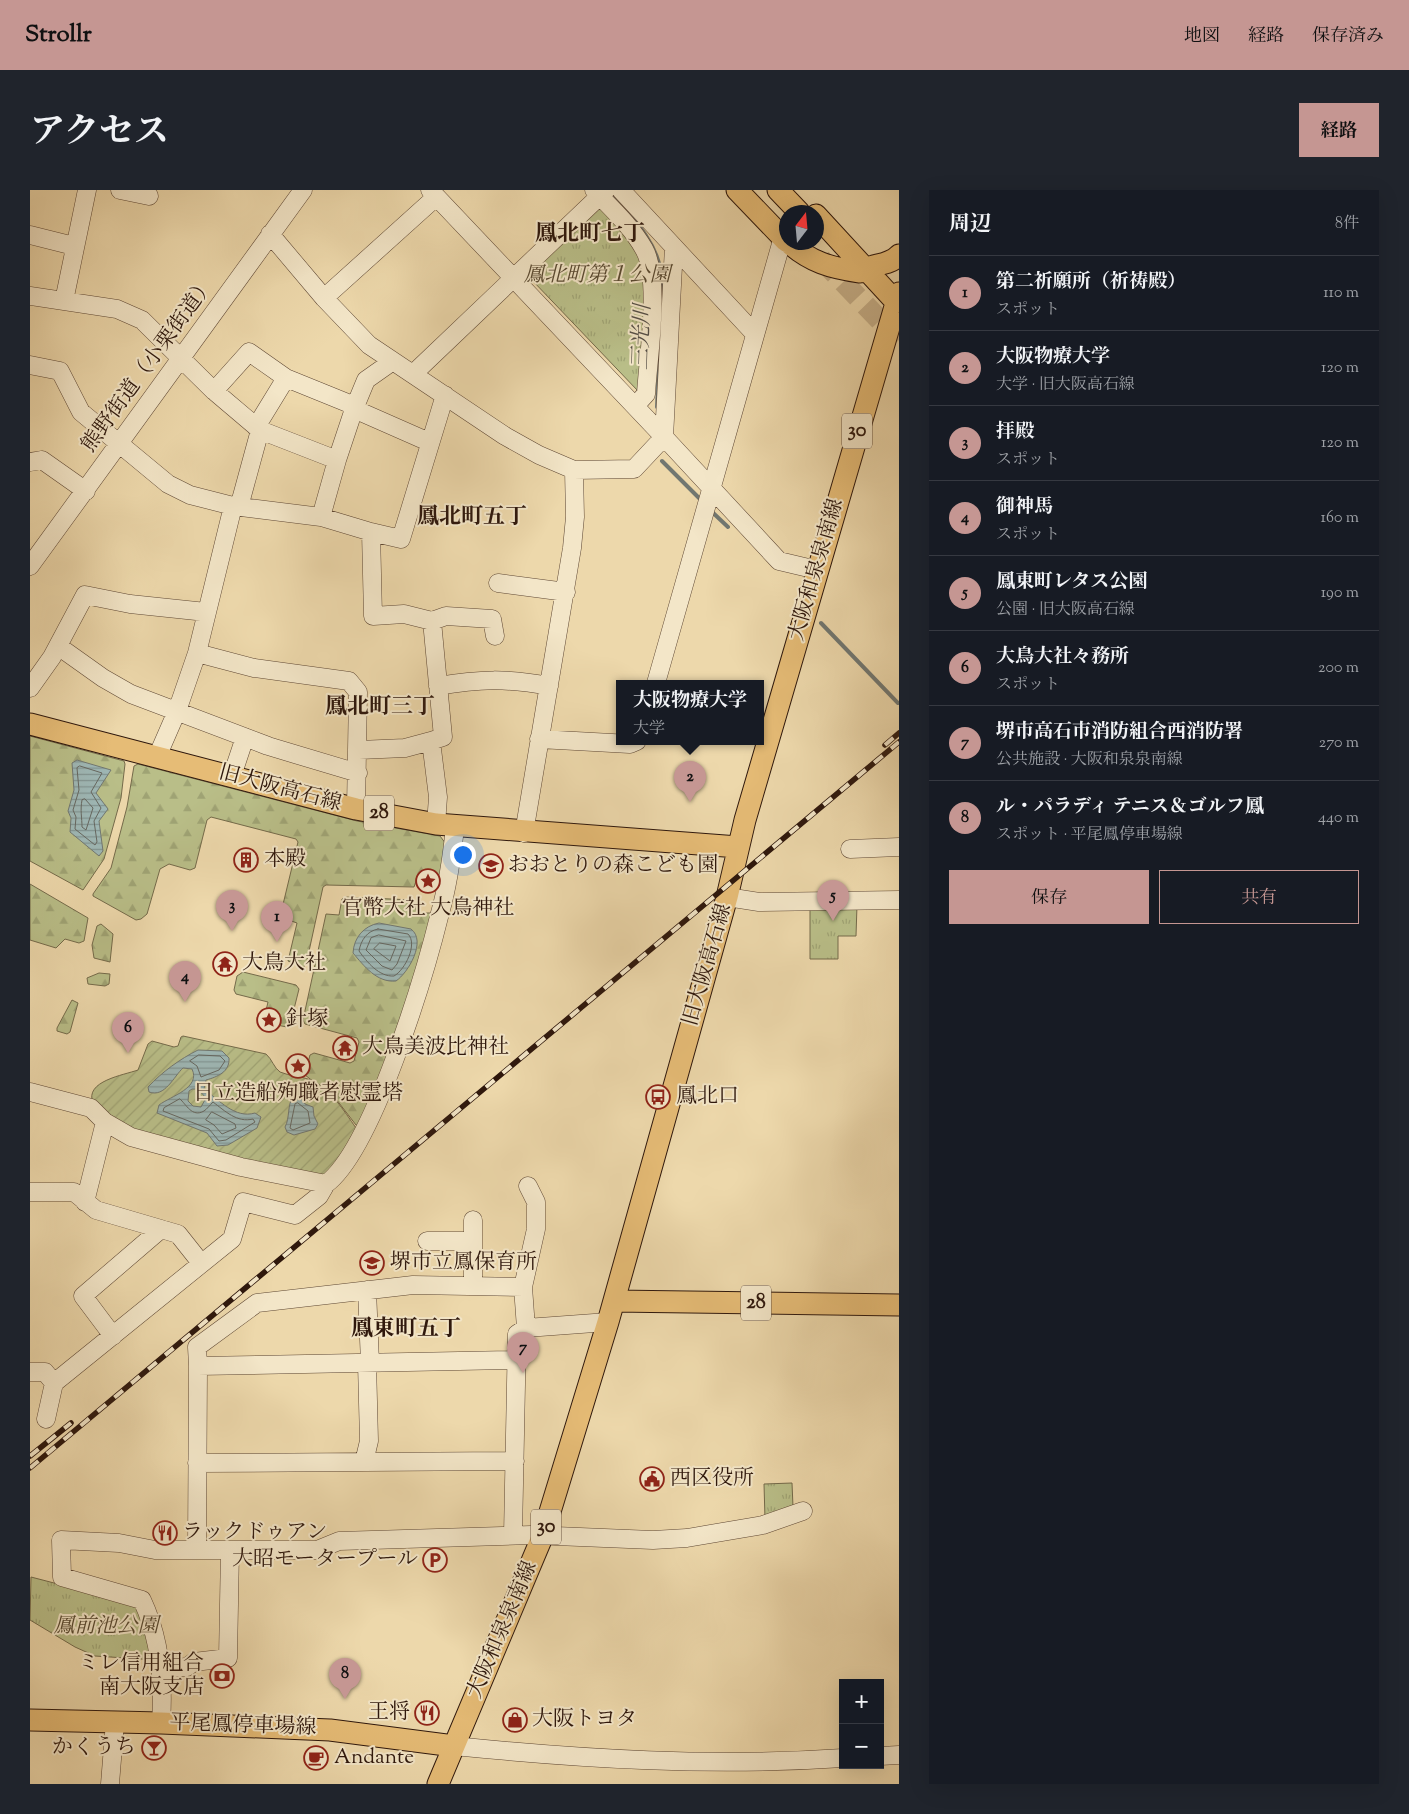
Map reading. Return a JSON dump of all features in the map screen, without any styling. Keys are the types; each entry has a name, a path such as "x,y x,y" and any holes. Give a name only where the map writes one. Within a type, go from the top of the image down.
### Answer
{"main road":[{"path":"737,190 779,229"},
{"path":"755,190 779,226"},
{"path":"778,190 793,205"},
{"path":"794,190 808,205"},
{"path":"824,223 898,301"},
{"path":"798,250 803,256 837,269 860,272 865,268 885,264 899,255"},
{"name":"大阪和泉泉南線","path":"738,847 817,570 898,301"},
{"name":"旧大阪高石線","path":"30,724 356,809 446,826 738,847 727,897 614,1301"},
{"name":"大阪和泉泉南線","path":"438,1784 543,1535 614,1301"},
{"name":"28","path":"614,1301 899,1305"},
{"name":"平尾鳳停車場線","path":"30,1720 330,1730 454,1746"}],"street":[{"path":"64,301 87,190"},
{"path":"120,190 149,196"},
{"name":"熊野街道（小栗街道）","path":"30,566 303,190"},
{"path":"621,190 755,334"},
{"path":"413,374 514,280 601,192 632,229 645,251 651,271 652,290 646,394 635,406"},
{"path":"324,298 433,193 664,437 709,491 779,561 817,570"},
{"path":"270,234 324,298 369,345 445,394 505,436 539,455 574,470 634,469 664,437 674,247"},
{"path":"30,235 74,246"},
{"path":"657,680 709,491 782,250"},
{"path":"30,296 117,308 142,320 214,391 258,428 337,460"},
{"path":"214,391 249,352 286,378 429,442"},
{"path":"321,517 354,407 366,380 393,361"},
{"path":"30,365 60,371 81,412 168,484 190,495 236,506 321,517 401,539 445,394"},
{"path":"157,757 177,711 197,653 206,612 258,428 286,378"},
{"path":"30,462 42,460 86,491"},
{"path":"524,833 566,592 576,517 574,470"},
{"path":"371,532 373,616 404,614 432,621 446,616 492,619 495,636"},
{"path":"498,583 566,592"},
{"path":"30,688 58,646 85,596 130,604 206,612"},
{"path":"359,750 405,748 443,738 432,621"},
{"path":"58,646 103,678 131,694 245,738 310,760 358,773"},
{"path":"197,653 254,668 349,681 358,692 359,750 356,809"},
{"path":"438,686 479,679 503,679 549,686"},
{"path":"232,776 245,738"},
{"path":"539,739 616,743"},
{"path":"46,1419 54,1383 232,1239 243,1202 295,1215 318,1196 326,1184 334,1178 356,1145 394,1062 440,913 446,826 438,797 431,741"},
{"path":"850,849 899,847"},
{"path":"727,897 759,902 899,900"},
{"path":"30,1092 91,1108 105,1122 131,1137 241,1167 326,1184"},
{"path":"85,1202 105,1122"},
{"path":"526,1328 523,1287 536,1229 536,1202 528,1186"},
{"path":"30,1192 74,1192 96,1210 178,1234 201,1263"},
{"path":"473,1220 473,1286"},
{"path":"113,1336 83,1296 161,1229"},
{"path":"427,1241 473,1241"},
{"path":"197,1550 197,1347 257,1303 413,1285 523,1287"},
{"path":"364,1462 369,1441 367,1290"},
{"path":"514,1535 517,1334 526,1328 608,1322"},
{"path":"198,1366 516,1360"},
{"path":"30,1372 44,1372 54,1383"},
{"path":"197,1463 515,1461"},
{"path":"161,1723 160,1669 153,1622 142,1600 62,1577 61,1540 119,1543 155,1550 317,1550 339,1541 514,1535 653,1540 687,1538 763,1525 803,1512"},
{"path":"160,1669 188,1667 194,1662 228,1658 230,1550"},
{"path":"110,1784 115,1722"},
{"path":"454,1746 538,1754 660,1761 750,1762 839,1758"},
{"path":"884,1756 899,1755"}],"green space":[{"name":"鳳北町第１公園","path":"600,205 629,231 648,272 638,391 531,279 531,271"},
{"path":"30,736 124,761 121,798 104,859 83,890 30,861"},
{"path":"138,764 357,821 440,836 446,844 440,874 437,876 418,875 414,887 326,885 323,887 306,965 303,967 288,961 297,923 280,917 298,842 296,839 211,817 207,820 195,868 190,870 169,864 160,869 147,914 141,919 136,920 93,896 93,894 111,868 127,807 134,766"},
{"path":"30,884 88,918 84,941 79,943 65,939 56,948 30,940"},
{"path":"345,897 413,900 417,913 433,913 402,1020 359,1126 356,1125 336,1099 305,1075 310,1055 314,1053 350,1063 354,1061 359,1042 357,1038 305,1024 303,1020 326,914 339,915 342,899"},
{"path":"810,905 857,905 856,936 838,936 838,959 810,959"},
{"path":"101,924 113,934 110,962 94,958 92,945 97,926"},
{"path":"243,972 296,985 299,989 290,1025 287,1027 266,1023 264,1019 268,1002 236,994 234,990 237,976"},
{"path":"99,973 110,974 109,984 105,986 88,984 87,978"},
{"path":"72,1000 78,1003 70,1032 67,1034 57,1031 57,1028"},
{"path":"183,1036 266,1054 280,1072 311,1080 324,1088 356,1128 329,1178 264,1168 130,1132 93,1103 92,1095 94,1089 100,1084 138,1070 148,1044 152,1041 174,1047 178,1046"},
{"path":"792,1483 793,1507 765,1519 764,1484"},
{"name":"鳳前池公園","path":"31,1577 127,1602 143,1611 156,1660 95,1656 75,1647 30,1620"}],"water":[{"path":"77,760 111,770 96,793 108,809 99,821 103,851 99,856 70,832 71,818 68,811 74,790 72,763"},
{"path":"379,923 411,929 415,934 417,941 414,956 406,971 396,981 383,979 372,973 353,953 355,942 361,933 374,924"},
{"path":"198,1050 222,1051 229,1058 229,1063 225,1070 206,1080 204,1089 234,1111 248,1114 255,1113 261,1117 257,1128 228,1145 217,1146 207,1133 157,1113 159,1105 189,1086 194,1076 192,1069 183,1068 169,1085 160,1092 149,1092 148,1087 165,1071","holes":["198,1089 206,1098 201,1107 193,1106 188,1101 189,1091"]},
{"path":"293,1096 303,1099 305,1104 313,1107 314,1116 318,1124 315,1129 294,1135 287,1132 285,1127"}],"waterway":[{"name":"三光川","path":"612,195 644,232 656,253 663,281 661,312"},
{"name":"三光川","path":"657,407 661,319"},
{"name":"三光川","path":"662,461 702,501"},
{"name":"三光川","path":"710,510 728,527"},
{"name":"三光川","path":"821,623 898,703"}],"tunnel":[{"path":"821,259 899,340"}],"railway":[{"path":"885,745 899,733"},
{"path":"30,1468 899,742"},
{"path":"30,1456 71,1423"}],"place":[{"name":"大阪物療大学","path":"690,802"},
{"name":"本殿","path":"246,860"},
{"name":"おおとりの森こども園","path":"491,866"},
{"name":"官幣大社 大鳥神社","path":"428,881"},
{"name":"鳳東町レタス公園","path":"833,921"},
{"name":"拝殿","path":"232,931"},
{"name":"第二祈願所（祈祷殿）","path":"277,942"},
{"name":"大鳥大社","path":"225,964"},
{"name":"御神馬","path":"185,1002"},
{"name":"針塚","path":"269,1020"},
{"name":"大鳥美波比神社","path":"345,1048"},
{"name":"大鳥大社々務所","path":"128,1053"},
{"name":"日立造船殉職者慰霊塔","path":"298,1066"},
{"name":"鳳北口","path":"658,1097"},
{"name":"堺市立鳳保育所","path":"372,1263"},
{"name":"堺市高石市消防組合西消防署","path":"523,1373"},
{"name":"西区役所","path":"652,1479"},
{"name":"ラックドゥアン","path":"165,1533"},
{"name":"大昭モータープール","path":"435,1560"},
{"name":"ミレ信用組合 南大阪支店","path":"222,1676"},
{"name":"ル・パラディ テニス＆ゴルフ鳳","path":"345,1699"},
{"name":"王将","path":"427,1713"},
{"name":"大阪トヨタ","path":"515,1720"},
{"name":"かくうち","path":"154,1748"},
{"name":"Andante","path":"316,1758"}],"district":[{"name":"鳳北町七丁","path":"590,235"},
{"name":"鳳北町五丁","path":"472,518"},
{"name":"鳳北町三丁","path":"380,708"},
{"name":"鳳東町五丁","path":"406,1330"}]}
